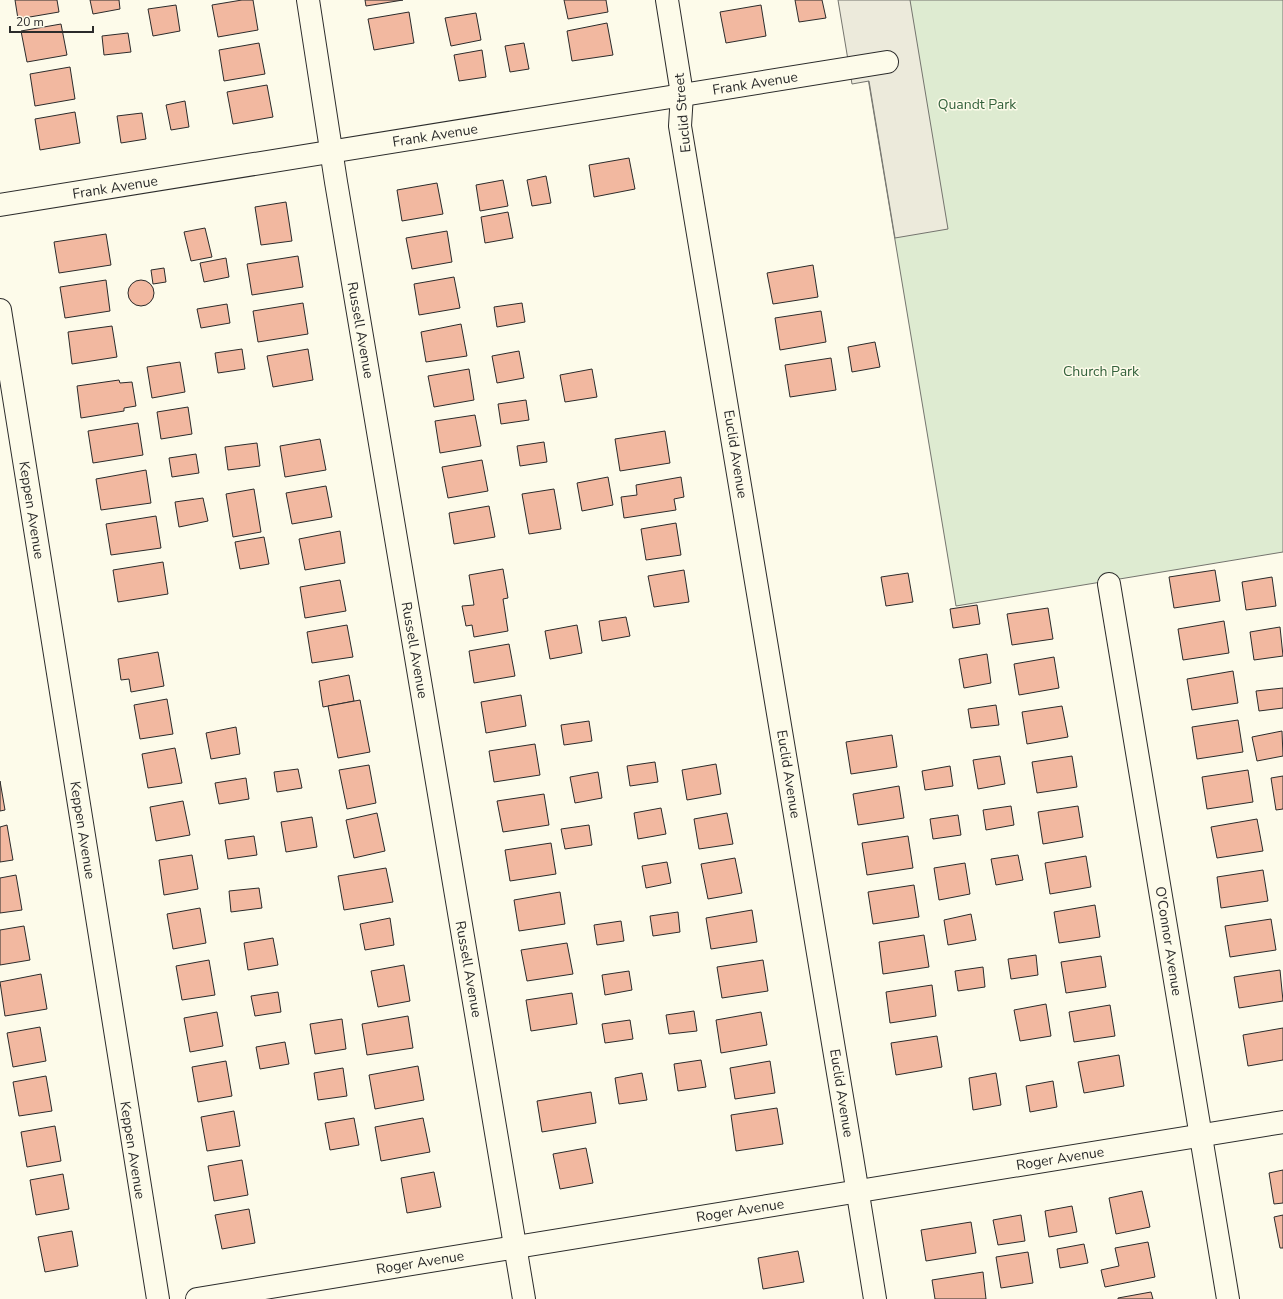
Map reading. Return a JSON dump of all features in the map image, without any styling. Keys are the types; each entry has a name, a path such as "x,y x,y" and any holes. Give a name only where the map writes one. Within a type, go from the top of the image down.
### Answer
{"street":[{"name":"Russell Avenue","path":"308,0 332,152 524,1299"},
{"name":"Euclid Street","path":"667,0 682,94 680,126 702,249"},
{"name":"Frank Avenue","path":"0,205 879,63"},
{"name":"Euclid Avenue","path":"702,249 858,1191 874,1299"},
{"name":"Keppen Avenue","path":"0,310 158,1299"},
{"name":"O'Connor Avenue","path":"1109,584 1228,1299"},
{"name":"Roger Avenue","path":"197,1299 1283,1122"}],"green space":[{"name":"Church Park","path":"855,0 1283,0 1283,552 956,606"}],"shaded area":[{"path":"838,0 910,0 948,229 895,238 869,81 852,84"}],"building":[{"path":"15,0 57,0 59,12 18,19"},
{"path":"90,0 119,0 120,9 93,14"},
{"path":"242,0 253,0 258,30 218,37 212,5"},
{"path":"365,0 403,0 366,6"},
{"path":"564,0 606,0 608,12 568,19"},
{"path":"795,0 822,0 826,18 799,22"},
{"path":"176,5 180,31 153,36 148,9"},
{"path":"761,5 766,36 726,43 720,12"},
{"path":"409,12 414,43 374,50 368,19"},
{"path":"476,13 481,40 451,46 445,18"},
{"path":"607,23 613,55 572,61 567,31"},
{"path":"61,24 67,55 27,62 21,31"},
{"path":"128,33 131,52 104,55 102,36"},
{"path":"259,43 265,74 224,81 219,50"},
{"path":"524,43 529,69 510,72 505,46"},
{"path":"482,50 486,77 459,81 454,55"},
{"path":"70,67 75,99 35,106 30,74"},
{"path":"267,85 273,117 233,124 227,92"},
{"path":"185,101 189,127 171,130 166,105"},
{"path":"75,112 80,143 40,150 35,119"},
{"path":"142,113 146,139 121,143 117,116"},
{"path":"629,158 635,189 594,197 589,165"},
{"path":"546,176 551,203 532,206 527,180"},
{"path":"503,180 508,206 480,211 476,185"},
{"path":"437,183 443,214 402,221 397,190"},
{"path":"286,202 292,241 261,245 255,207"},
{"path":"508,212 513,238 485,243 481,217"},
{"path":"205,228 212,257 191,261 184,232"},
{"path":"447,231 452,262 412,269 406,238"},
{"path":"106,234 111,265 59,273 54,242"},
{"path":"298,256 303,287 252,295 247,264"},
{"path":"226,258 229,277 204,282 200,263"},
{"path":"813,265 818,297 773,304 767,273"},
{"path":"164,268 166,282 153,284 151,270"},
{"path":"454,277 460,308 419,315 414,284"},
{"path":"106,280 110,311 65,318 60,287"},
{"path":"141,280 150,284 154,293 150,302 141,306 132,302 128,293 132,284"},
{"path":"303,303 308,334 258,342 253,311"},
{"path":"522,303 525,322 497,327 494,307"},
{"path":"227,304 230,323 201,328 197,309"},
{"path":"821,311 826,342 780,350 775,318"},
{"path":"461,324 467,356 426,362 421,332"},
{"path":"112,326 117,357 72,364 68,332"},
{"path":"875,342 880,367 852,372 848,347"},
{"path":"242,349 245,369 218,373 215,353"},
{"path":"308,349 313,380 273,387 267,356"},
{"path":"519,351 524,378 497,383 492,356"},
{"path":"831,358 836,390 790,397 785,365"},
{"path":"180,362 185,392 152,398 147,367"},
{"path":"469,369 474,400 434,407 428,376"},
{"path":"592,369 597,397 565,402 560,375"},
{"path":"119,380 120,383 132,382 136,406 124,408 124,411 81,418 77,386"},
{"path":"526,400 529,420 501,424 498,404"},
{"path":"188,407 192,434 161,439 157,412"},
{"path":"475,415 481,446 440,453 435,421"},
{"path":"138,423 143,455 93,463 88,431"},
{"path":"665,431 670,463 620,471 615,439"},
{"path":"320,439 326,470 285,477 280,446"},
{"path":"544,442 547,462 520,466 517,446"},
{"path":"257,443 260,466 228,470 225,447"},
{"path":"196,454 199,473 172,477 169,458"},
{"path":"482,460 488,491 448,498 442,467"},
{"path":"146,470 151,503 101,510 96,479"},
{"path":"608,477 613,505 582,511 577,483"},
{"path":"681,477 684,497 674,499 676,510 624,518 621,497 637,495 636,485"},
{"path":"326,486 332,517 292,524 286,493"},
{"path":"254,489 261,532 233,537 226,494"},
{"path":"554,489 561,529 529,534 522,494"},
{"path":"203,498 208,521 179,527 175,502"},
{"path":"489,506 495,537 454,544 449,513"},
{"path":"156,516 161,548 111,555 106,524"},
{"path":"676,523 681,555 646,560 641,529"},
{"path":"340,531 345,563 305,570 299,539"},
{"path":"264,537 269,564 240,569 235,542"},
{"path":"163,562 168,594 118,602 113,570"},
{"path":"503,569 508,598 503,599 508,631 474,637 472,625 466,626 462,606 474,605 469,575"},
{"path":"684,570 689,602 654,607 648,576"},
{"path":"1215,570 1220,601 1174,608 1169,577"},
{"path":"908,573 913,602 886,606 881,577"},
{"path":"1272,577 1276,606 1246,610 1242,582"},
{"path":"340,580 346,611 305,618 300,587"},
{"path":"977,605 980,624 953,628 950,609"},
{"path":"1048,608 1053,639 1012,645 1007,614"},
{"path":"626,617 630,636 602,641 599,621"},
{"path":"1224,621 1229,653 1183,660 1178,629"},
{"path":"347,625 353,657 312,663 307,632"},
{"path":"577,625 582,653 550,659 545,631"},
{"path":"1280,627 1283,656 1254,660 1250,632"},
{"path":"509,644 515,676 474,683 469,651"},
{"path":"158,652 164,686 131,692 129,679 121,680 118,659"},
{"path":"987,654 991,683 964,688 959,659"},
{"path":"1054,657 1059,688 1019,695 1014,664"},
{"path":"1233,671 1238,703 1192,710 1187,679"},
{"path":"349,675 354,701 323,707 319,681"},
{"path":"1283,688 1283,708 1259,711 1256,691"},
{"path":"521,695 526,726 486,733 481,702"},
{"path":"167,699 173,734 140,739 134,705"},
{"path":"360,700 370,752 338,758 328,706"},
{"path":"996,705 999,725 971,728 968,709"},
{"path":"1062,706 1068,737 1027,744 1022,712"},
{"path":"1238,720 1243,752 1197,759 1192,727"},
{"path":"589,721 592,741 564,745 561,725"},
{"path":"236,727 240,754 211,759 206,733"},
{"path":"1282,731 1283,756 1257,761 1252,737"},
{"path":"892,735 897,767 851,774 846,742"},
{"path":"535,744 540,775 494,782 489,751"},
{"path":"175,748 182,783 148,788 142,754"},
{"path":"1000,756 1005,784 978,789 973,760"},
{"path":"1072,756 1077,787 1037,793 1032,762"},
{"path":"655,762 658,782 630,786 627,766"},
{"path":"716,764 721,794 687,800 682,770"},
{"path":"369,765 376,803 347,809 339,770"},
{"path":"950,766 953,786 925,790 922,771"},
{"path":"298,769 302,788 277,792 274,772"},
{"path":"1248,770 1253,802 1207,809 1202,777"},
{"path":"598,772 602,798 575,803 570,777"},
{"path":"1283,776 1283,809 1276,810 1271,778"},
{"path":"246,778 249,799 219,804 215,783"},
{"path":"0,781 5,810 0,811"},
{"path":"899,786 904,818 858,825 853,794"},
{"path":"544,794 549,825 503,832 497,801"},
{"path":"183,801 190,835 156,841 150,807"},
{"path":"1011,806 1014,825 986,830 983,810"},
{"path":"1078,806 1083,837 1043,844 1038,812"},
{"path":"661,808 666,834 638,839 634,813"},
{"path":"377,813 385,851 354,858 346,820"},
{"path":"727,813 733,844 699,849 694,819"},
{"path":"958,815 961,835 933,839 930,819"},
{"path":"312,817 317,847 286,852 281,822"},
{"path":"1257,819 1263,851 1217,858 1211,827"},
{"path":"7,825 13,860 0,862 0,827"},
{"path":"589,825 592,845 565,849 561,829"},
{"path":"254,836 257,855 228,859 225,840"},
{"path":"908,836 913,868 867,875 862,843"},
{"path":"551,843 556,874 510,881 505,850"},
{"path":"192,855 198,889 164,895 159,860"},
{"path":"1018,855 1023,880 996,885 991,859"},
{"path":"1086,856 1091,887 1050,894 1045,863"},
{"path":"735,858 742,893 708,899 701,864"},
{"path":"667,862 671,883 646,888 642,866"},
{"path":"965,863 970,894 939,900 934,868"},
{"path":"386,868 393,902 344,910 338,876"},
{"path":"1263,870 1268,901 1221,908 1217,877"},
{"path":"16,875 22,910 0,913 0,878"},
{"path":"914,885 919,917 873,924 868,892"},
{"path":"259,888 262,908 231,912 229,891"},
{"path":"560,892 565,924 519,931 514,900"},
{"path":"1095,905 1100,937 1059,943 1054,912"},
{"path":"200,908 206,943 173,949 167,914"},
{"path":"752,910 757,942 711,949 706,918"},
{"path":"678,912 680,932 653,936 650,916"},
{"path":"971,914 976,940 948,945 944,920"},
{"path":"390,918 394,945 365,950 360,924"},
{"path":"1271,919 1276,950 1230,957 1225,926"},
{"path":"621,921 624,941 597,945 594,925"},
{"path":"24,926 30,960 0,965 0,930"},
{"path":"924,935 929,967 883,974 879,942"},
{"path":"273,938 278,965 248,970 244,943"},
{"path":"567,943 573,974 527,981 521,950"},
{"path":"1036,955 1038,975 1011,979 1008,959"},
{"path":"1101,956 1106,987 1066,993 1061,962"},
{"path":"209,960 215,995 182,1000 176,966"},
{"path":"763,960 768,991 722,998 717,967"},
{"path":"404,965 410,1001 378,1007 371,971"},
{"path":"983,967 985,987 958,991 955,971"},
{"path":"1280,970 1283,1001 1239,1008 1234,977"},
{"path":"629,971 632,990 605,995 602,975"},
{"path":"41,974 47,1009 5,1016 0,982"},
{"path":"932,985 936,1016 890,1023 886,992"},
{"path":"278,992 281,1012 255,1016 251,996"},
{"path":"572,993 577,1024 531,1031 526,1000"},
{"path":"1046,1004 1051,1036 1020,1041 1014,1010"},
{"path":"1110,1005 1115,1036 1074,1042 1069,1012"},
{"path":"694,1011 697,1031 669,1034 666,1015"},
{"path":"217,1012 223,1046 190,1052 184,1018"},
{"path":"761,1012 767,1045 721,1053 716,1020"},
{"path":"408,1016 413,1048 367,1055 362,1024"},
{"path":"342,1019 346,1049 315,1054 310,1024"},
{"path":"630,1020 633,1039 605,1043 602,1024"},
{"path":"40,1027 46,1061 13,1067 7,1033"},
{"path":"1283,1028 1283,1060 1248,1066 1243,1035"},
{"path":"937,1036 942,1067 896,1075 891,1043"},
{"path":"285,1042 289,1064 260,1069 256,1047"},
{"path":"1119,1055 1124,1086 1084,1093 1078,1062"},
{"path":"701,1060 706,1087 678,1091 674,1064"},
{"path":"226,1061 232,1096 198,1102 192,1067"},
{"path":"770,1061 775,1093 735,1099 730,1068"},
{"path":"418,1066 424,1100 375,1109 369,1075"},
{"path":"343,1068 347,1096 318,1100 314,1073"},
{"path":"642,1073 647,1100 619,1104 615,1078"},
{"path":"996,1073 1001,1105 973,1110 969,1078"},
{"path":"46,1076 52,1111 19,1116 13,1082"},
{"path":"1053,1081 1057,1107 1030,1112 1026,1086"},
{"path":"591,1092 596,1123 542,1132 537,1101"},
{"path":"777,1108 783,1144 736,1151 731,1115"},
{"path":"234,1111 240,1146 207,1151 201,1117"},
{"path":"354,1118 359,1145 330,1150 325,1123"},
{"path":"423,1118 430,1152 381,1161 375,1127"},
{"path":"55,1126 61,1161 27,1167 21,1132"},
{"path":"586,1148 593,1183 560,1189 553,1154"},
{"path":"242,1160 248,1195 214,1201 208,1166"},
{"path":"1283,1170 1283,1203 1274,1204 1269,1173"},
{"path":"434,1172 441,1207 407,1213 401,1178"},
{"path":"63,1174 69,1209 36,1215 30,1180"},
{"path":"1142,1191 1150,1227 1116,1234 1109,1198"},
{"path":"1072,1206 1077,1232 1049,1237 1045,1211"},
{"path":"249,1209 255,1243 222,1249 215,1215"},
{"path":"1021,1215 1025,1241 998,1245 993,1220"},
{"path":"1283,1215 1283,1248 1280,1248 1274,1217"},
{"path":"971,1222 976,1253 926,1261 921,1230"},
{"path":"72,1231 78,1266 45,1272 38,1237"},
{"path":"1148,1242 1155,1277 1105,1287 1101,1270 1119,1266 1115,1248"},
{"path":"1084,1244 1088,1263 1060,1268 1057,1249"},
{"path":"798,1251 804,1282 763,1289 758,1258"},
{"path":"1028,1252 1033,1283 1001,1288 996,1257"},
{"path":"983,1272 986,1299 935,1299 932,1280"},
{"path":"1151,1292 1153,1299 1118,1299 1118,1298"}],"park label":[{"name":"Quandt Park","path":"977,104"}]}
